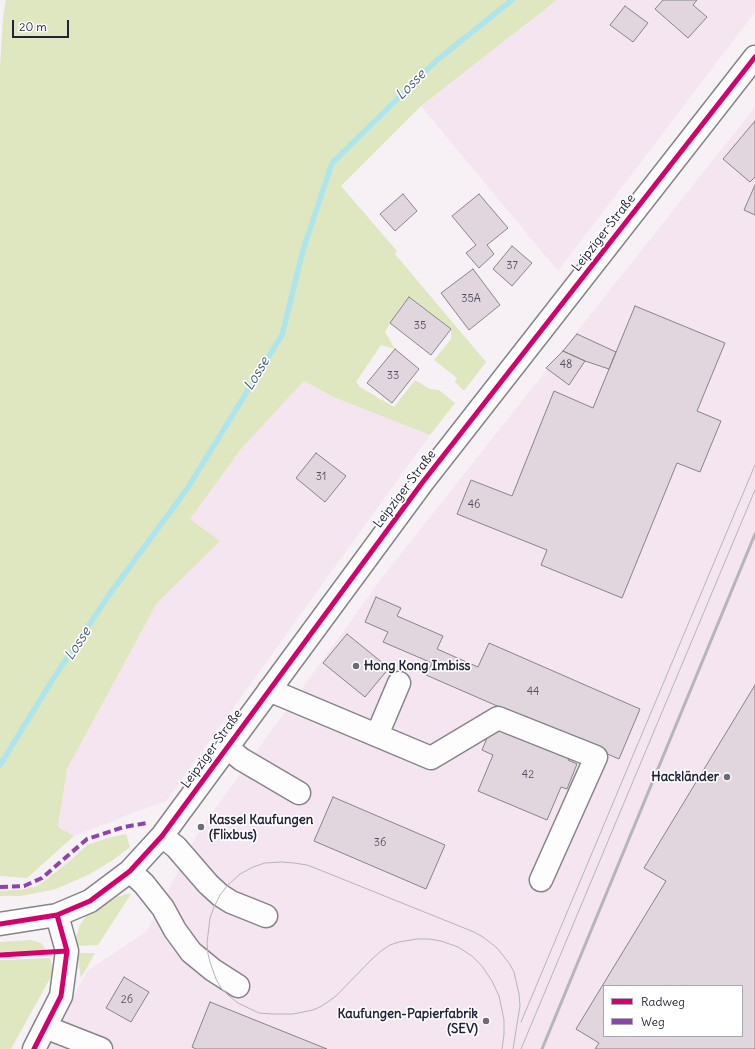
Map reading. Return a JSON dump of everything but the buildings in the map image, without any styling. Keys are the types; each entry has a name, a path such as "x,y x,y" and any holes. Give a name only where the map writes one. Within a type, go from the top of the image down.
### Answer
{"street":[{"name":"Leipziger Straße","path":"0,924 57,915 90,901 130,872 162,836 426,478 755,57"},
{"path":"377,735 400,683"},
{"path":"269,690 431,758 498,718 596,757 541,880"},
{"path":"227,747 241,759 299,793"},
{"path":"162,836 176,847 208,884 220,895 231,902 266,916"},
{"path":"130,872 144,884 163,908 175,930 191,952 213,970 238,986"},
{"name":"Leipziger Straße","path":"0,915 25,920"},
{"path":"34,1049 61,996 67,951 57,915"},
{"path":"45,1027 101,1049"}],"path":[{"path":"0,955 49,952"}],"shaded area":[{"path":"557,0 755,0 755,12 558,271 421,106"},
{"path":"755,107 755,1049 46,1049 87,971 147,931 199,831 384,575"},
{"path":"304,381 333,397 430,435 166,801 74,836 58,827 67,769 157,603 219,541 189,519 241,449"}],"green space":[{"path":"6,0 557,0 421,106 341,186 397,251 395,254 486,362 464,391 455,382 457,378 434,360 451,339 451,329 409,297 385,332 395,349 381,345 356,382 360,387 394,407 415,380 430,389 439,390 455,403 430,435 333,397 304,381 241,449 190,519 220,541 157,603 67,769 58,827 74,836 27,878 0,876 0,68 3,17"},
{"path":"126,834 130,847 113,860 88,875 56,889 21,896 0,896 0,891 19,890 38,886 87,845"},
{"path":"131,894 98,945 76,946 76,937 80,925 86,916 117,897"},
{"path":"31,940 41,943 46,950 0,952 0,942"},
{"path":"77,953 95,953 81,978"},
{"path":"50,958 53,973 11,1049 0,1049 0,960"}],"waterway":[{"name":"Losse","path":"0,765 53,679 109,595 187,489 282,335 303,250 332,163 436,61 512,0"}],"tram line":[{"path":"521,1022 755,465"},
{"path":"521,1049 755,490"},
{"path":"502,1049 504,1020 499,996 492,981 482,966 472,956 458,947 441,941 417,939 390,945 371,960 336,996 322,1006 313,1010 293,1014 259,1013 238,1003 221,988 216,979 208,954 207,943 210,918 220,895 240,874 253,867 265,863 294,863 307,865 474,932 497,948 514,972 520,1006 513,1049"}],"railway":[{"path":"542,1049 755,534"}],"marked path":[{"path":"0,887 24,886 42,878 87,839 124,827 147,823"}],"cycle path":[{"path":"0,924 57,915 90,901 130,871 162,836 422,483 755,57"},
{"path":"34,1049 61,996 67,951 57,915"},
{"path":"0,955 67,951"}],"place":[{"name":"Hong Kong Imbiss","path":"356,666"},
{"name":"Hackländer","path":"727,777"},
{"name":"Kassel Kaufungen (Flixbus)","path":"201,827"},
{"name":"Kaufungen-Papierfabrik (SEV)","path":"486,1021"}]}
